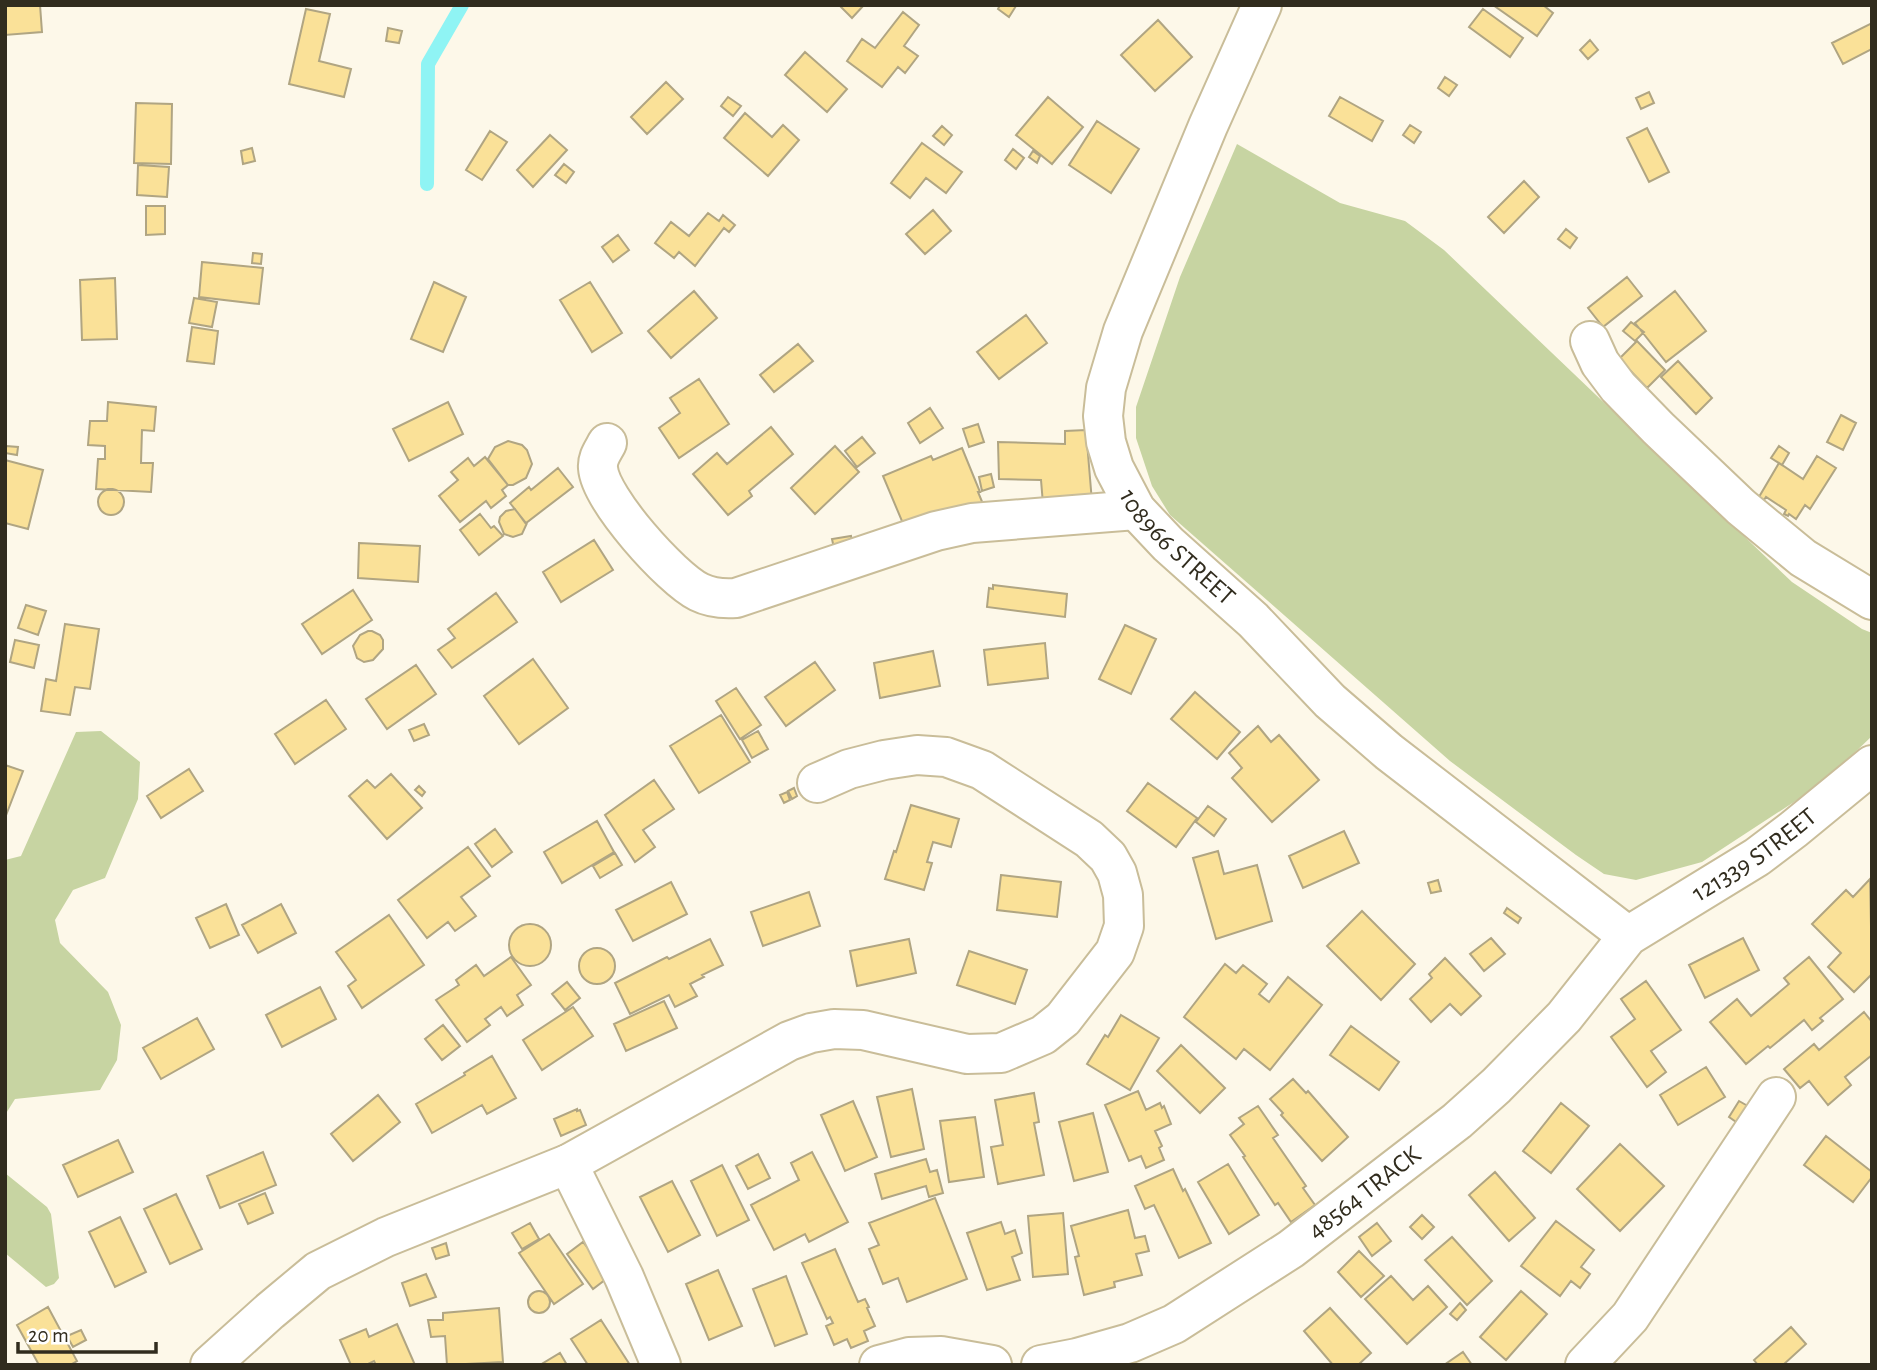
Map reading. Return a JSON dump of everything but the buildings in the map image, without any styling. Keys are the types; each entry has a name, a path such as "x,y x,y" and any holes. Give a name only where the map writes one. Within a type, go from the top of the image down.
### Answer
{"street":[{"name":"108966 STREET","path":"1262,5 1208,126 1123,331 1106,388 1103,416 1106,442 1114,468 1136,510 1168,544 1253,620 1330,701 1389,752 1628,936"},
{"path":"1590,341 1600,363 1618,387 1741,507 1803,558 1872,600"},
{"path":"607,443 598,467 602,484 625,522 681,580 716,599 736,598 936,531 972,523 1136,510"},
{"path":"210,1365 318,1271 386,1237 568,1164 789,1041 834,1029 863,1030 967,1054 1001,1053 1043,1035 1063,1019 1115,952 1124,926 1123,895 1117,873 1108,857 1089,839 982,770 946,757 917,755 849,769 817,783"},
{"name":"121339 STREET","path":"1628,936 1756,857 1872,765"},
{"name":"48564 TRACK","path":"1041,1365 1077,1359 1130,1343 1174,1324 1291,1248 1457,1121 1496,1086 1564,1017 1628,936"},
{"path":"1585,1365 1630,1317 1776,1097"},
{"path":"568,1164 624,1277 661,1365"},
{"path":"879,1365 909,1357 941,1356 992,1365"}],"green space":[{"path":"1237,144 1340,203 1405,221 1444,250 1792,582 1872,633 1872,736 1823,783 1702,862 1636,880 1604,874 1450,761 1170,515 1152,486 1136,438 1136,407 1180,277"},
{"path":"101,731 140,762 138,799 105,878 73,890 55,920 60,943 108,992 121,1025 117,1060 100,1090 15,1099 5,1115 5,860 21,856 76,732"},
{"path":"5,1173 47,1207 51,1214 59,1278 54,1284 46,1287 5,1253"}],"waterway":[{"path":"427,184 428,64 462,5"}]}
